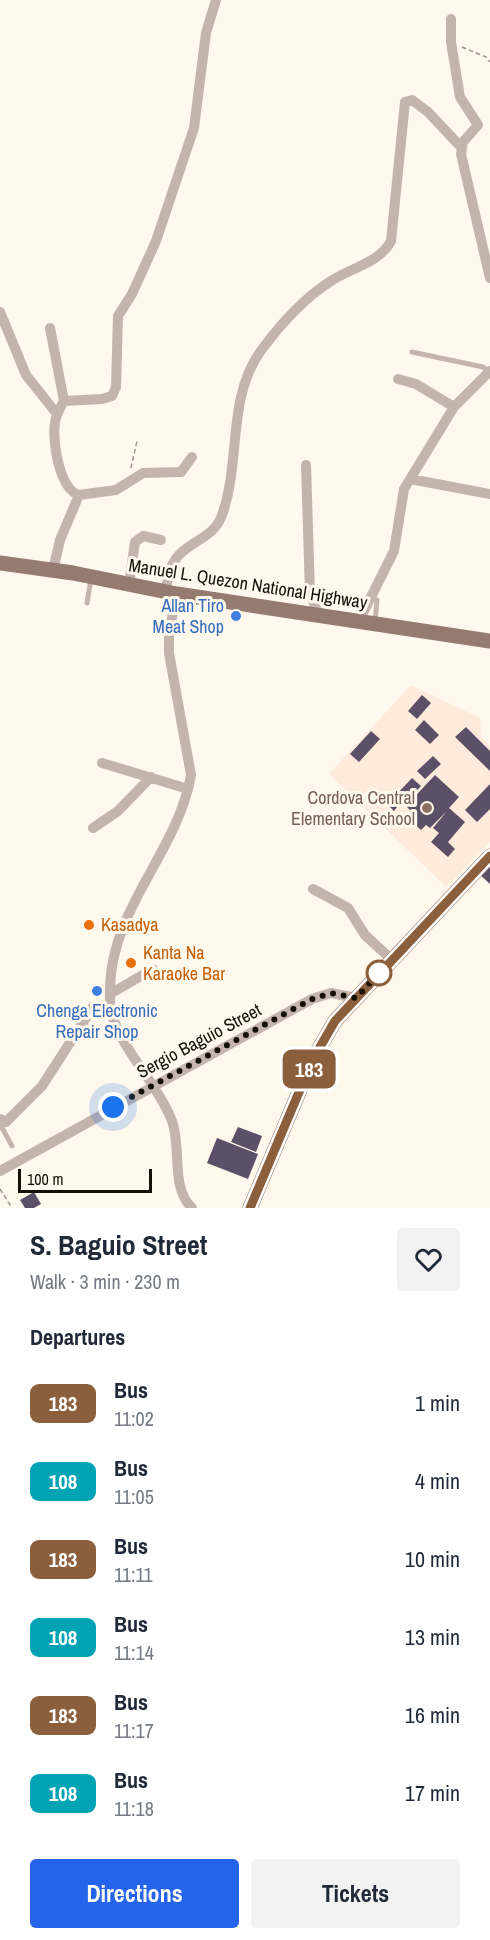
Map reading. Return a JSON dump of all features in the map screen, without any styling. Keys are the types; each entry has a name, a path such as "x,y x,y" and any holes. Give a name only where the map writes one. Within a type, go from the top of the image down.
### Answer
{"main road":[{"name":"Manuel L. Quezon National Highway","path":"0,563 53,570 171,593 490,641"},
{"path":"250,1208 313,1059 335,1021 490,856"}],"street":[{"path":"64,401 102,399 112,396 116,387 118,316 132,294 156,241 194,128 206,33 216,0"},
{"path":"451,19 451,42 460,98 478,125 461,147"},
{"path":"192,1208 181,1192 172,1122 112,1017 110,994 117,939 134,900 174,824 188,789 190,763 169,653 173,564 179,555 206,537 222,515 233,461 241,391 259,353 289,317 330,281 379,255 391,241 405,102 412,100 428,112 461,147 490,278"},
{"path":"0,312 26,375 57,414"},
{"path":"50,328 64,401 57,414 53,441 61,474 67,485 79,495 108,493 124,487 143,473 181,472 192,457"},
{"path":"358,622 394,552 400,501 410,479 454,407 490,371"},
{"path":"398,379 416,384 454,407"},
{"path":"306,465 310,593 319,616"},
{"path":"410,479 490,494"},
{"path":"53,570 60,540 79,495"},
{"path":"129,585 135,542 143,537 161,540"},
{"path":"102,763 188,789"},
{"path":"93,828 118,811 151,777"},
{"path":"313,889 354,913 365,935 391,959"},
{"path":"110,994 153,969"},
{"name":"Sergio Baguio Street","path":"0,1171 312,999 331,993 356,998"},
{"path":"3,1120 42,1086 93,1007 112,1017"}],"lane":[{"path":"412,352 483,367 490,371"},
{"path":"87,603 91,577"},
{"path":"371,597 377,600 374,625"},
{"path":"3,1120 1,1126 12,1146"}],"path":[{"path":"451,42 486,57 490,62"},
{"path":"130,481 137,441"},
{"path":"0,1189 12,1208"}],"shaded area":[{"name":"Cordova Central Elementary School","path":"411,685 480,718 481,736 490,745 490,842 446,887 329,774"}],"building":[{"path":"422,695 431,703 417,719 408,711"},
{"path":"424,720 439,735 430,744 415,730"},
{"path":"466,727 490,751 490,771 455,737"},
{"path":"371,731 380,739 359,762 350,754"},
{"path":"433,756 441,764 425,779 417,771"},
{"path":"435,775 459,797 449,808 465,822 448,842 455,849 448,857 431,842 439,833 433,828 447,811 430,828 426,825 421,830 407,817 412,812 406,806"},
{"path":"412,778 421,786 404,804 395,796"},
{"path":"490,784 490,809 477,822 465,810"},
{"path":"394,798 400,803 394,811 388,805"},
{"path":"486,863 490,868 490,884 477,872"},
{"path":"238,1127 262,1136 256,1152 231,1142"},
{"path":"217,1138 258,1154 248,1179 207,1163"},
{"path":"34,1192 41,1204 34,1208 25,1208 20,1200"}],"bus line":[{"name":"183","path":"250,1208 313,1059 335,1021 490,856"}],"place":[{"name":"Allan Tiro Meat Shop","path":"236,616"},
{"name":"Cordova Central Elementary School","path":"427,808"},
{"name":"Kasadya","path":"89,925"},
{"name":"Kanta Na Karaoke Bar","path":"131,963"},
{"name":"Chenga Electronic Repair Shop","path":"97,991"}],"route":[{"path":"113,1107 312,999 331,993 356,998 379,973"}]}
